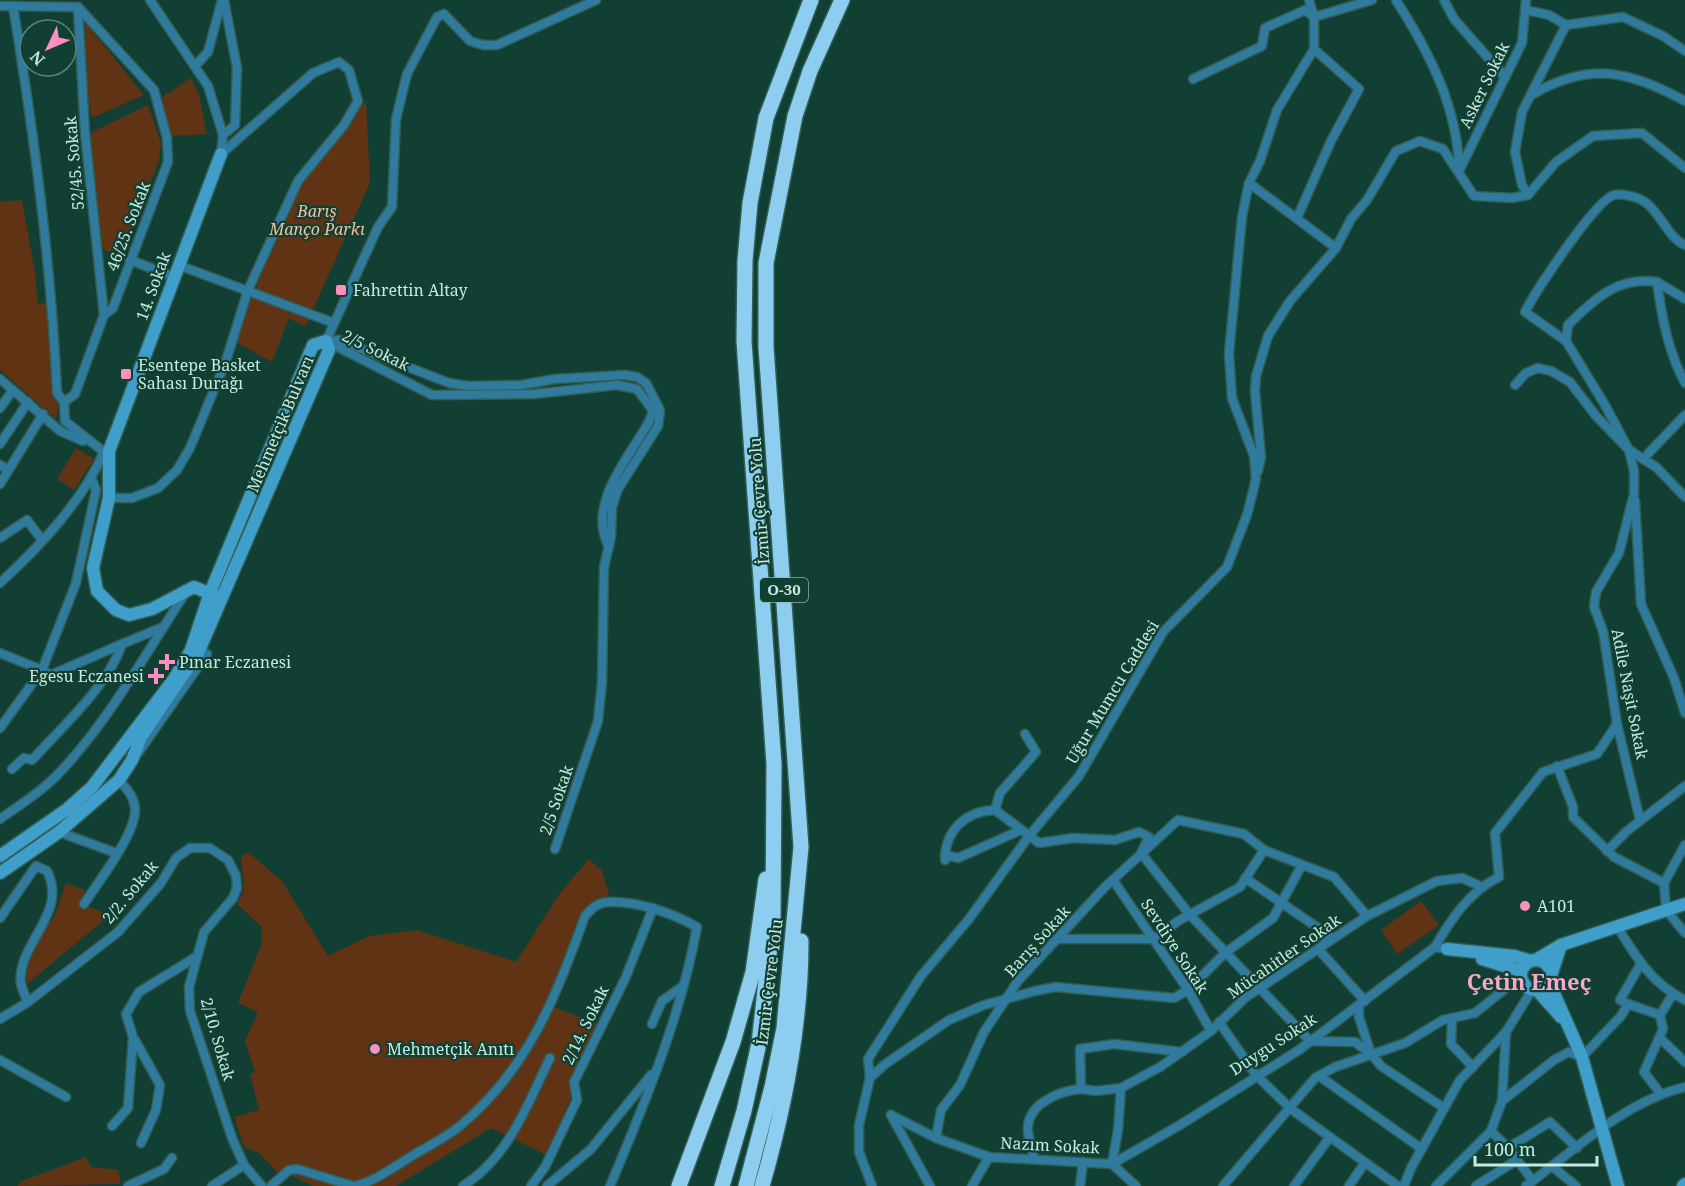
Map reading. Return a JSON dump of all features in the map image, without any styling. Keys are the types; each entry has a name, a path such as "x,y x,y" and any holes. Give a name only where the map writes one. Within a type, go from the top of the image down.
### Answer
{"highway":[{"name":"İzmir Çevre Yolu","path":"722,1186 744,1111 759,1043 767,989 773,919 774,764 744,341 745,261 750,203 766,117 811,0"},
{"name":"İzmir Çevre Yolu","path":"746,1186 772,1087 784,1028 801,847 766,347 766,263 795,116 810,71 842,0"},
{"path":"679,1186 733,1042 753,972 773,838"},
{"path":"762,1186 786,1096 795,1030 801,974 801,847"}],"street":[{"path":"150,0 208,86 223,135 221,154"},
{"path":"195,66 208,52 223,0"},
{"path":"223,0 237,68 235,125 223,135"},
{"path":"326,341 378,227 392,207 396,119 407,74 437,17 444,14 475,44 497,45 596,0"},
{"path":"1297,218 1331,141 1359,89 1314,49 1314,17 1309,0"},
{"path":"1314,17 1372,0"},
{"path":"1396,0 1419,36 1442,82 1459,147 1460,171"},
{"path":"1444,0 1454,19 1505,77"},
{"name":"Asker Sokak","path":"1460,171 1522,43 1526,0"},
{"path":"0,6 80,4"},
{"name":"46/25. Sokak","path":"64,402 75,394 104,315 113,308 168,162 167,138 154,90 80,4"},
{"name":"52/45. Sokak","path":"80,4 85,133 104,315"},
{"path":"13,6 36,148 52,295 57,393 64,402 65,421 105,453 108,498 93,568 97,591 116,610 129,615 152,609 194,587 215,595"},
{"path":"1192,79 1262,46 1266,28 1305,10 1314,17"},
{"path":"1526,10 1549,15 1566,25 1623,17 1663,36 1685,51"},
{"path":"1528,195 1522,184 1515,152 1522,111 1566,25"},
{"name":"Uğur Mumcu Caddesi","path":"872,1186 860,1152 858,1125 870,1078 868,1059 921,976 969,919 1029,836 1079,776 1163,632 1227,567 1247,515 1256,478 1254,456 1233,399 1229,353 1242,217 1249,183 1260,161 1276,110 1314,49"},
{"name":"14. Sokak","path":"0,583 42,540 91,477 105,453 221,154 313,73 339,62 349,70 358,101 344,125 298,181 248,290"},
{"path":"1532,95 1568,77 1604,72 1651,84 1685,100"},
{"path":"1256,478 1261,457 1256,384 1268,336 1290,302 1336,248 1351,219 1367,200 1396,151 1420,141 1443,149 1460,171 1466,187 1474,196 1512,198 1528,195 1556,162 1593,136 1642,133 1685,168"},
{"path":"1249,183 1336,248"},
{"path":"1629,450 1566,341 1525,312 1589,217 1602,202 1613,195 1628,195 1645,202 1685,245"},
{"path":"130,260 248,290 334,323"},
{"path":"1566,341 1568,325 1610,288 1640,280 1657,282 1685,299"},
{"path":"1657,282 1662,319 1672,355 1685,383"},
{"path":"108,498 132,498 158,488 177,470 190,448 226,361 248,290"},
{"name":"2/5 Sokak","path":"326,341 339,340 449,383 468,386 521,385 555,379 616,375 637,376 652,389 661,418 618,489 612,507 609,547 604,567 602,682 598,721 555,849"},
{"name":"2/5 Sokak","path":"326,341 432,394 534,394 608,386 637,389 648,400 653,411 650,422 608,494 603,536 609,547"},
{"name":"Mehmetçik Bulvarı","path":"0,873 59,832 119,780 132,760 141,737 194,652 313,345 326,341"},
{"path":"1515,384 1526,373 1538,368 1551,371 1570,382 1596,416 1629,450 1656,467 1685,497"},
{"path":"0,378 60,431 105,453"},
{"path":"0,408 13,390"},
{"path":"0,444 28,402"},
{"path":"0,484 43,414"},
{"path":"1643,459 1685,415"},
{"name":"Adile Naşit Sokak","path":"1629,450 1634,471 1634,494 1619,553 1596,592 1594,607 1604,631 1605,653 1617,724 1640,820"},
{"path":"0,465 8,470"},
{"path":"0,728 42,670 76,583 96,490 91,477"},
{"path":"1634,494 1641,604 1674,678 1685,713"},
{"path":"0,538 27,520 42,540"},
{"path":"0,819 43,788 62,770 126,690 187,590"},
{"path":"0,653 51,675 163,627"},
{"path":"12,769 24,758 32,760 57,733 115,665 122,644"},
{"name":"Mehmetçik Bulvarı","path":"0,856 66,810 92,787 194,652"},
{"path":"1441,948 1447,925 1480,886 1498,877 1495,833 1543,772 1597,754 1617,724"},
{"path":"996,810 1000,793 1036,752 1025,734"},
{"path":"1557,766 1573,807 1573,817 1607,851 1664,883"},
{"path":"84,904 132,828 136,809 132,795 119,780"},
{"path":"1607,851 1640,820 1685,786"},
{"path":"1021,830 958,858 945,858 950,834 963,821 974,813 996,810 1039,843 1073,838 1115,840 1139,832 1149,837 1140,853 1190,915 1310,1041 1355,1042 1371,1054 1381,1066 1444,1108"},
{"name":"Barış Sokak","path":"936,1138 941,1110 960,1085 984,1032 1018,981 1113,880 1178,819 1244,834 1264,850"},
{"path":"59,832 116,853"},
{"path":"1685,845 1664,883 1666,910 1685,933"},
{"name":"2/2. Sokak","path":"0,1019 28,1002 118,932 161,883 176,858 190,848 210,848 228,860"},
{"path":"1059,939 1154,939 1190,915 1240,887 1264,850 1334,877 1367,916"},
{"name":"2/10. Sokak","path":"228,860 236,876 237,888 232,898 204,932 189,987 190,1011 232,1138 244,1165 262,1186"},
{"path":"870,1078 884,1065 949,1020 984,1005 1055,987 1174,998 1188,990 1225,953 1273,918 1302,865"},
{"path":"0,918 36,866 47,871 54,883 50,914 23,969 21,985 28,1002"},
{"path":"1245,878 1330,936 1319,950 1362,1004 1359,1017 1371,1054"},
{"name":"Mücahitler Sokak","path":"1121,1088 1182,1052 1210,1031 1245,998 1367,916 1437,881 1462,878 1480,886"},
{"name":"Sevdiye Sokak","path":"1113,880 1188,990 1210,1031"},
{"path":"271,1186 289,1170 297,1169 354,1186 399,1164 460,1126 501,1085 521,1059 557,995 585,916 594,906 608,901 653,908 681,917 697,927 683,986 655,1069 610,1186"},
{"path":"1223,1186 1319,1076 1335,1067 1405,1043 1443,1020 1475,1013 1533,961 1561,945 1685,904"},
{"name":"2/14. Sokak","path":"531,1186 545,1167 577,1100 574,1082 625,979 653,908"},
{"path":"1618,928 1640,965 1673,994 1685,1000"},
{"path":"1404,1186 1460,1080 1506,1032 1535,990 1549,982 1561,945"},
{"path":"1441,948 1514,956 1548,968 1549,982 1582,1057 1604,1128 1618,1186"},
{"path":"1441,948 1521,974"},
{"name":"Duygu Sokak","path":"1112,1164 1180,1125 1310,1041 1441,948"},
{"path":"141,1143 156,1110 160,1085 133,1037 126,1014 139,992 196,957"},
{"path":"1640,965 1620,1000 1660,1015"},
{"path":"1521,974 1524,985 1535,990 1570,1027"},
{"path":"652,1023 662,1001 683,986"},
{"path":"1660,1093 1644,1072 1663,1029 1660,1015 1673,994"},
{"path":"1582,1057 1621,1016 1628,1004"},
{"path":"1452,1018 1452,1044 1473,1067"},
{"path":"1219,1022 1256,1074 1291,1109 1364,1164 1398,1186"},
{"path":"1440,1185 1491,1131 1502,1101 1506,1032"},
{"path":"112,1126 128,1108 133,1037"},
{"path":"1660,1038 1685,1062"},
{"path":"1081,1089 1080,1049 1114,1044 1182,1052"},
{"path":"1502,1101 1554,1060 1569,1052 1582,1057"},
{"path":"463,1186 484,1172 502,1151 550,1058"},
{"path":"0,1060 66,1097"},
{"path":"547,1186 591,1149 655,1069"},
{"path":"1319,1076 1422,1149"},
{"path":"1491,1131 1517,1160 1530,1184 1604,1128 1660,1093 1685,1087"},
{"path":"1034,1159 1028,1130 1032,1113 1054,1095 1081,1089 1096,1091 1121,1088 1118,1130 1112,1164"},
{"name":"Nazım Sokak","path":"930,1186 891,1115 936,1138 989,1157 1112,1164 1136,1186"},
{"path":"1508,1148 1550,1122 1576,1148"},
{"path":"1294,1186 1330,1137"},
{"path":"975,1185 989,1157"},
{"path":"128,1186 164,1169 172,1158"},
{"path":"1476,1186 1517,1160"},
{"path":"1080,1186 1083,1162"},
{"path":"1349,1186 1364,1164"},
{"path":"212,1186 244,1165"},
{"path":"1554,1167 1576,1186"}],"green space":[{"path":"85,22 144,95 92,118 87,95"},
{"path":"191,78 199,95 207,134 171,136 161,98"},
{"name":"Barış Manço Parkı","path":"366,101 370,183 305,327 289,318 272,362 234,341 299,182"},
{"path":"148,105 161,143 159,161 121,256 102,249 90,133"},
{"path":"22,200 35,272 38,304 48,303 58,406 56,419 0,370 0,202"},
{"path":"76,448 94,459 74,490 57,479"},
{"path":"248,852 282,881 328,956 369,936 417,930 516,962 560,893 589,859 602,871 609,895 592,903 581,915 548,1005 600,1024 548,1156 491,1128 396,1186 313,1186 288,1174 278,1173 259,1153 244,1147 234,1117 259,1110 250,1074 255,1072 245,1041 258,1012 238,1003 261,945 262,927 237,904 244,890 241,857"},
{"path":"66,883 85,890 80,903 110,915 26,985 27,968 41,935 54,917"},
{"path":"1421,901 1439,925 1397,954 1381,930"},
{"path":"86,1157 91,1167 118,1170 121,1184 17,1186 22,1181"}],"place":[{"name":"Fahrettin Altay","path":"341,290"},
{"name":"Esentepe Basket Sahası Durağı","path":"126,374"},
{"name":"Pınar Eczanesi","path":"167,662"},
{"name":"Egesu Eczanesi","path":"156,676"},
{"name":"A101","path":"1525,906"},
{"name":"Mehmetçik Anıtı","path":"375,1049"}],"district":[{"name":"Çetin Emeç","path":"1529,982"}]}
